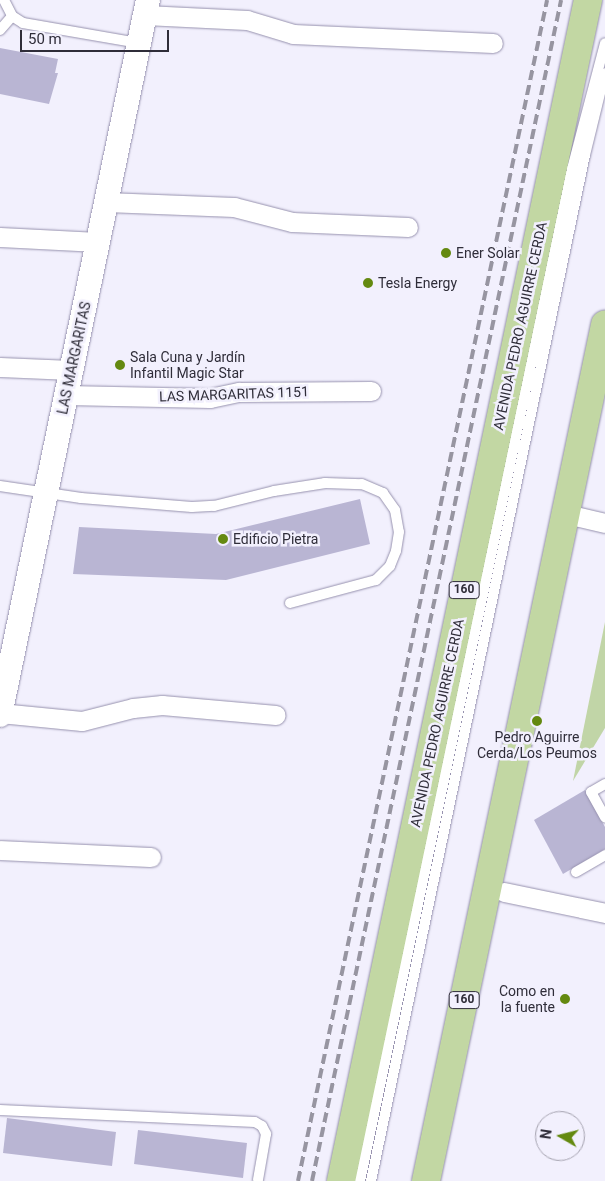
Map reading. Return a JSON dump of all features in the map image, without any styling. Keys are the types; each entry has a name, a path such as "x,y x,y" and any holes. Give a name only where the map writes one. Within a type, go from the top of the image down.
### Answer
{"highway":[{"name":"AVENIDA PEDRO AGUIRRE CERDA","path":"341,1181 588,0"},
{"name":"160","path":"426,1181 605,325"}],"street":[{"path":"147,7 247,20 292,34 493,43"},
{"name":"LAS MARGARITAS","path":"0,714 147,7"},
{"path":"106,202 228,207 292,222 408,227"},
{"path":"0,237 98,242"},
{"path":"0,367 71,370"},
{"name":"LAS MARGARITAS 1151","path":"66,395 210,398 239,392 371,391"},
{"path":"579,517 605,523"},
{"path":"0,714 82,721 133,708 162,705 276,715"},
{"path":"0,850 151,857"},
{"path":"504,892 605,914"}],"lane":[{"path":"4,0 12,16 23,22 139,43"},
{"path":"0,30 12,16"},
{"path":"360,1181 570,179 605,43"},
{"path":"372,1181 585,155 605,73"},
{"path":"0,486 46,493 203,507 288,488 325,483 362,484 383,493 395,510 399,532 396,551 390,566 376,580 290,603"},
{"path":"605,784 591,792 605,817"},
{"path":"576,872 605,855"},
{"path":"0,1110 255,1122 262,1126 266,1134 258,1180"}],"green space":[{"path":"605,622 605,728 573,781"}],"building":[{"path":"0,48 58,59 55,73 58,73 49,104 0,94"},
{"name":"Edificio Pietra","path":"360,499 370,544 226,580 73,574 79,527 216,534"},
{"path":"585,790 605,827 605,849 563,874 534,820"},
{"path":"7,1118 116,1132 112,1166 3,1153"},
{"path":"138,1130 247,1143 243,1178 134,1164"}],"railway":[{"path":"298,1181 547,0"},
{"path":"312,1181 561,0"}],"place":[{"name":"Ener Solar","path":"446,253"},
{"name":"Tesla Energy","path":"368,283"},
{"name":"Sala Cuna y Jardín Infantil Magic Star","path":"120,365"},
{"name":"Edificio Pietra","path":"223,539"},
{"name":"Pedro Aguirre Cerda/Los Peumos","path":"537,721"},
{"name":"Como en la fuente","path":"565,999"}]}
